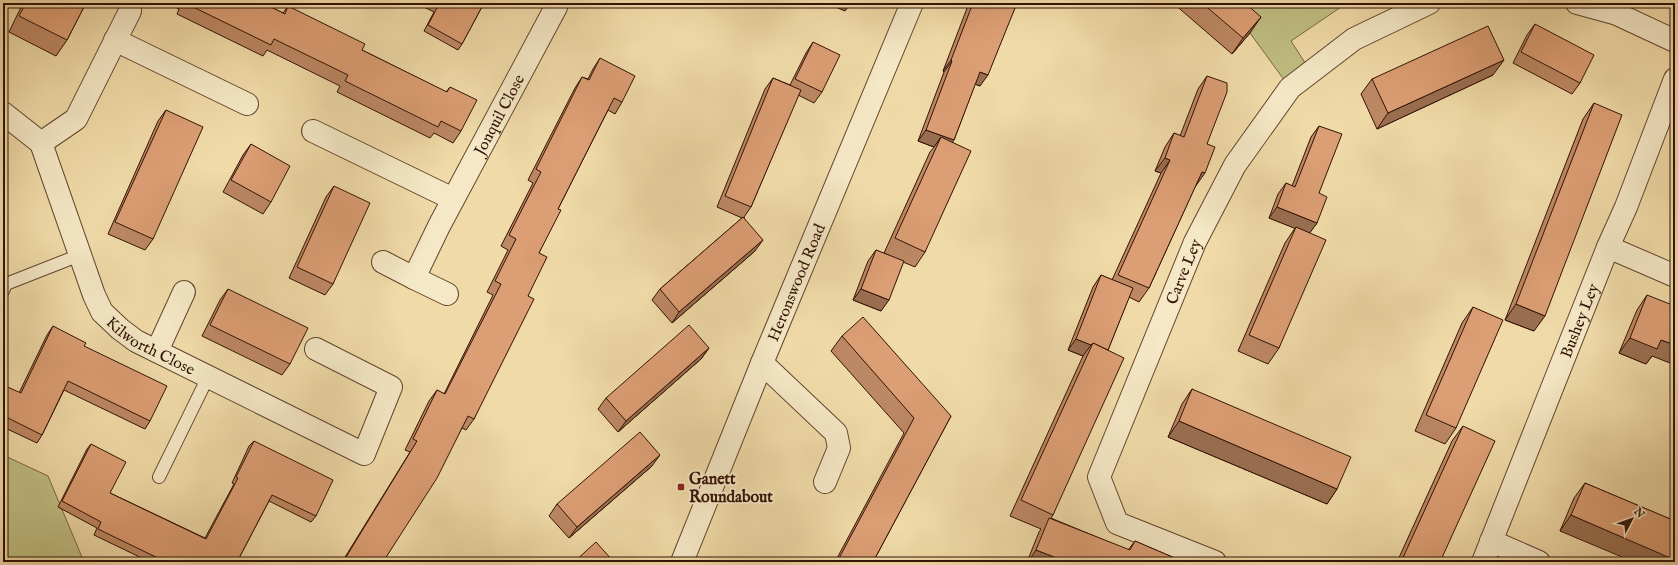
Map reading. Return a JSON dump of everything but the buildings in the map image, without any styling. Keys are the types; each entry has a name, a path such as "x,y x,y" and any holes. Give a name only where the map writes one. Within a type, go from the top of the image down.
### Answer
{"street":[{"name":"Jonquil Close","path":"414,278 453,199 556,7 554,3"},
{"name":"Heronswood Road","path":"682,562 762,363 912,3"},
{"name":"Carve Ley","path":"1215,562 1117,523 1100,477 1195,242 1235,165 1290,88 1354,39 1429,3"},
{"path":"1577,3 1617,14 1675,41"},
{"path":"3,113 41,143 76,119 130,10"},
{"path":"115,40 247,104"},
{"name":"Bushey Ley","path":"1483,562 1608,247 1626,207 1675,79"},
{"path":"313,131 453,199"},
{"name":"Kilworth Close","path":"41,143 94,295 102,312 120,330 136,341 364,454 392,387 316,349"},
{"path":"1608,247 1675,276"},
{"path":"383,262 447,294"},
{"path":"157,351 184,292"},
{"path":"762,363 836,433 839,448 825,482"},
{"path":"1491,541 1539,562"}],"lane":[{"path":"3,291 6,284 80,255"},
{"path":"159,476 208,377"}],"shaded area":[{"path":"1216,3 1347,3 1291,41 1311,72 1290,88 1250,33"},
{"path":"3,455 48,476 84,562 3,562"}],"place":[{"name":"Ganett Roundabout","path":"681,487"}]}
